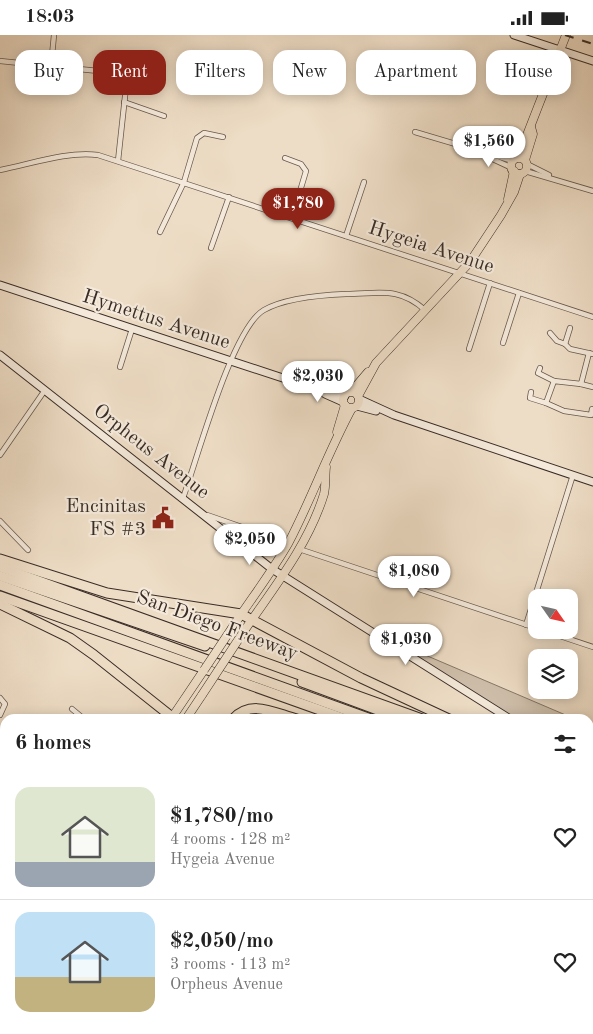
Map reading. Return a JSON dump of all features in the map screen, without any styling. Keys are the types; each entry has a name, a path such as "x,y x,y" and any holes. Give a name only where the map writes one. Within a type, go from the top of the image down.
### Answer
{"highway":[{"path":"0,559 107,593 241,614 361,678 438,714"},
{"name":"San Diego Freeway","path":"0,567 408,714"},
{"path":"0,576 204,646 388,714"},
{"path":"0,585 357,714"},
{"path":"0,596 331,714"},
{"path":"0,604 70,638 168,714"},
{"path":"242,714 253,707 279,714"}],"main road":[{"path":"560,50 566,35"},
{"path":"176,714 288,543 302,516 313,487 326,465 351,401 371,369 460,273 487,238 514,192 519,166 533,134 531,127 543,95"},
{"path":"189,714 298,549 324,492 326,465"}],"street":[{"path":"53,50 54,35"},
{"path":"514,35 560,50"},
{"path":"571,54 593,61"},
{"path":"0,61 15,62"},
{"path":"83,69 118,73 127,78 118,161"},
{"path":"124,103 164,116"},
{"path":"415,132 593,191"},
{"path":"160,232 184,182 197,138 201,133 223,137"},
{"name":"Hygeia Avenue","path":"0,170 85,153 118,161 593,317"},
{"path":"285,158 301,163 306,171 292,218"},
{"path":"346,236 364,182"},
{"path":"211,248 229,197"},
{"path":"469,349 490,283"},
{"name":"Hymettus Avenue","path":"0,285 593,482"},
{"path":"184,498 230,361 252,320 263,310 320,295 390,293 404,295 425,310"},
{"path":"502,343 519,293"},
{"path":"565,344 570,328"},
{"path":"120,367 132,329"},
{"path":"550,333 557,341 565,344 570,349 591,354 581,383"},
{"name":"Orpheus Avenue","path":"0,355 272,569 502,714"},
{"path":"540,368 538,373 554,381 581,383 593,387"},
{"path":"546,403 554,381"},
{"path":"0,455 45,390"},
{"path":"531,392 530,398 564,411 591,415 592,409"},
{"path":"298,549 526,625 573,475"},
{"path":"203,514 262,535 270,543"},
{"path":"0,521 28,550"},
{"path":"569,639 593,647"},
{"path":"0,698 5,704 0,714"},
{"path":"72,709 78,714"}],"shaded area":[{"path":"369,631 528,699 563,714 500,714"}],"railway":[{"path":"565,35 593,44"}],"place":[{"name":"Encinitas FS #3","path":"163,518"}]}
